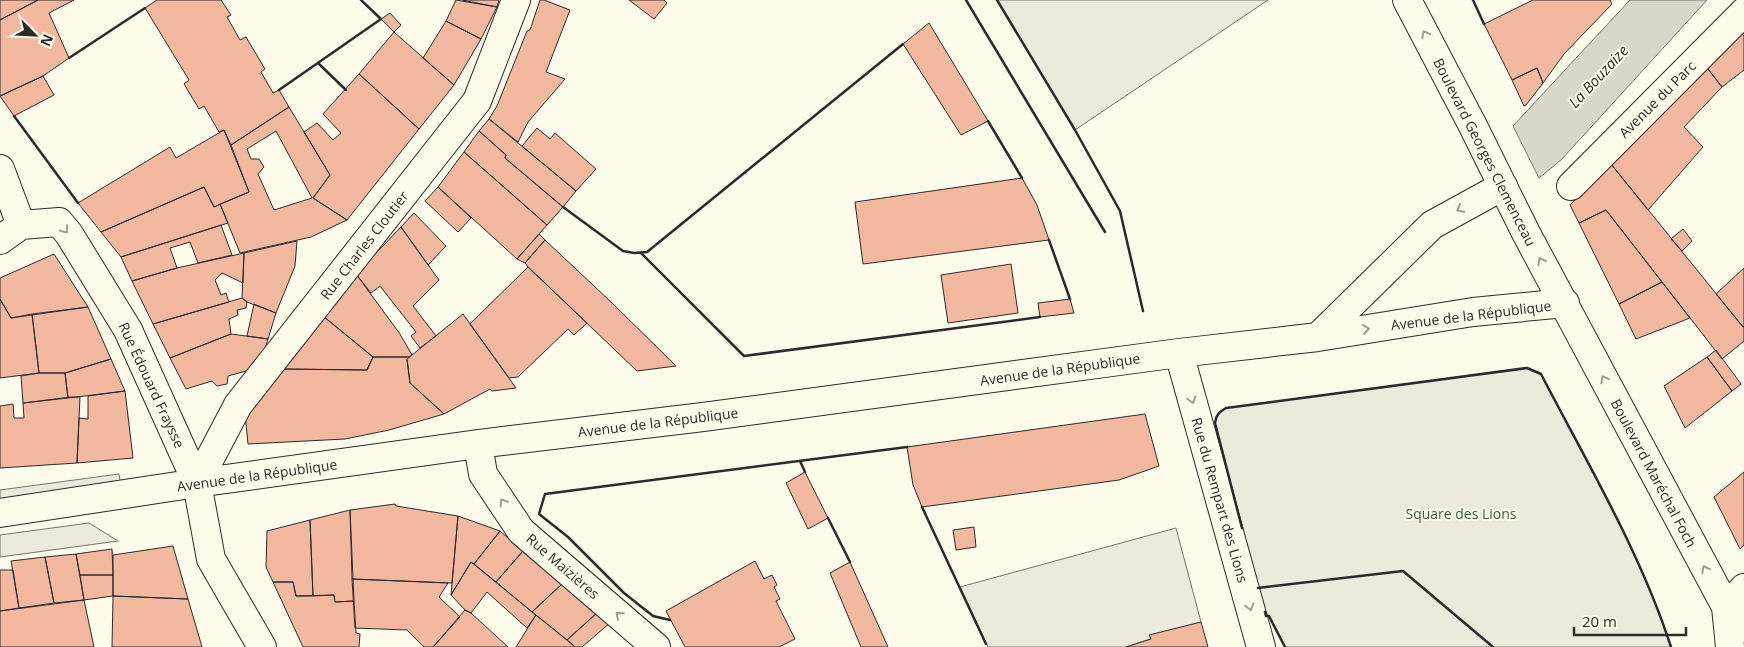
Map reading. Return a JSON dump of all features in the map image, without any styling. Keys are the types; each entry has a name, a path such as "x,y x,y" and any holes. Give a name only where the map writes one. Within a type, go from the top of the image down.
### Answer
{"street":[{"name":"Rue Charles Cloutier","path":"198,482 238,405 477,101 516,0"},
{"name":"Boulevard Georges Clemenceau","path":"1407,0 1526,233 1564,303"},
{"name":"Avenue du Parc","path":"1570,186 1744,12"},
{"path":"0,169 10,232"},
{"path":"1318,337 1432,224 1503,186"},
{"name":"Rue Édouard Fraysse","path":"10,232 59,222 69,234 128,330 198,482"},
{"name":"Avenue de la République","path":"0,513 198,482 478,444 702,417 1179,353 1318,337 1473,312 1564,303"},
{"name":"Boulevard Maréchal Foch","path":"1564,303 1735,597 1730,647"},
{"name":"Rue du Rempart des Lions","path":"1179,353 1261,647"},
{"name":"Rue Maizières","path":"478,444 483,474 521,531 656,647"},
{"path":"198,482 211,559 262,647"},
{"path":"1735,597 1744,628"}],"green space":[{"name":"Square des Lions","path":"1527,368 1541,374 1612,508 1644,576 1671,647 1285,647 1269,617 1266,616 1215,423 1216,416 1226,408"}],"shaded area":[{"path":"997,0 1268,0 1075,130"},
{"path":"119,474 121,486 0,503 0,490"},
{"path":"89,523 118,541 0,557 0,535"},
{"path":"1176,528 1201,622 1126,647 988,647 960,587"}],"water":[{"name":"La Bouzaize","path":"1630,0 1707,0 1561,160 1539,178 1513,126"}],"building":[{"path":"0,0 38,0 0,20"},
{"path":"38,0 74,0 49,13 69,58 43,76 0,96 0,20"},
{"path":"157,0 221,0 231,15 227,17 240,40 246,37 265,69 261,72 273,93 279,90 289,107 231,145 224,130 219,132 204,106 199,109 184,84 189,80 145,8"},
{"path":"456,0 497,7 481,39 446,21"},
{"path":"462,0 499,0 497,7"},
{"path":"540,0 570,10 546,72 565,79 528,122 518,142 489,119 497,106 527,31 530,30"},
{"path":"629,0 664,0 667,3 654,19"},
{"path":"1533,0 1610,0 1612,4 1564,54 1543,83 1537,68 1512,80 1484,24"},
{"path":"390,13 401,25 394,32 381,19"},
{"path":"446,21 481,39 454,85 423,58"},
{"path":"929,23 988,121 961,135 903,44"},
{"path":"394,32 454,85 419,129 359,74"},
{"path":"1741,33 1744,36 1744,70 1722,87 1705,65"},
{"path":"1705,65 1722,87 1684,127 1703,147 1648,210 1611,164"},
{"path":"1537,68 1543,83 1524,106 1512,80"},
{"path":"359,74 419,129 347,220 313,198 330,175 304,132 317,123 333,140 341,133 323,114"},
{"path":"43,76 54,95 14,116 0,96"},
{"path":"289,107 330,175 313,198 347,220 311,237 240,253 220,204 249,192 231,145","holes":["276,131 312,198 274,210 258,174 264,167 259,159 251,159 247,149"]},
{"path":"489,119 576,191 563,207 505,158 506,155 479,131"},
{"path":"537,128 550,139 555,133 596,169 576,191 522,146"},
{"path":"224,130 249,192 214,207 204,187 101,232 78,203 170,147 176,158"},
{"path":"479,131 506,155 505,158 563,207 547,225 464,152"},
{"path":"464,152 547,225 517,259 438,187"},
{"path":"1611,164 1744,328 1744,341 1722,359 1606,210 1579,223 1570,205"},
{"path":"1022,178 1037,205 1049,240 863,264 855,202"},
{"path":"204,187 214,207 220,204 228,223 121,257 101,232"},
{"path":"438,187 471,218 458,232 425,201"},
{"path":"1606,210 1662,282 1619,304 1579,223"},
{"path":"414,213 446,246 428,265 401,227"},
{"path":"221,225 232,255 198,263 190,242 170,248 177,268 132,281 121,257"},
{"path":"401,227 439,280 413,306 436,336 420,348 411,336 416,332 380,286 371,293 356,274"},
{"path":"1683,229 1692,241 1682,251 1671,239"},
{"path":"539,234 545,240 525,263 517,259"},
{"path":"545,240 676,366 637,371 528,267 525,263"},
{"path":"297,241 295,266 276,313 247,302 242,298 244,253"},
{"path":"244,253 243,283 222,273 215,280 221,295 226,293 229,302 153,324 132,281 177,268"},
{"path":"54,254 88,307 11,318 0,299 0,278"},
{"path":"1011,264 1018,313 948,323 941,275"},
{"path":"528,267 587,323 574,335 568,329 518,377 509,378 470,324"},
{"path":"1744,268 1744,326 1743,327 1716,294"},
{"path":"356,274 400,334 412,355 409,357 373,357 323,316"},
{"path":"1662,282 1690,318 1636,339 1619,304"},
{"path":"242,298 247,302 246,308 237,310 238,315 229,319 231,334 170,358 153,324"},
{"path":"0,299 11,318 32,314 39,373 0,378"},
{"path":"1070,299 1074,313 1040,317 1038,303"},
{"path":"254,304 276,313 268,339 247,336"},
{"path":"88,307 111,359 65,373 39,373 32,314"},
{"path":"463,314 516,388 492,391 490,389 444,414 410,383 407,359"},
{"path":"323,316 373,357 367,370 282,369"},
{"path":"231,334 268,339 260,367 228,376 227,384 217,386 212,381 186,389 170,358"},
{"path":"1716,350 1741,384 1732,391 1707,357"},
{"path":"373,357 409,357 407,359 410,383 444,414 389,430 345,439 248,444 245,414 282,369 367,370"},
{"path":"1707,357 1732,391 1685,428 1664,386"},
{"path":"111,359 125,391 68,398 65,373"},
{"path":"39,373 65,373 68,398 23,403 21,376"},
{"path":"125,391 133,458 77,463 79,418 88,419 88,396"},
{"path":"80,397 77,463 0,468 0,406 13,404 14,418 24,418 23,403"},
{"path":"1145,414 1159,466 1119,480 922,507 913,485 907,447"},
{"path":"805,472 828,518 808,529 786,483"},
{"path":"1744,472 1744,545 1740,549 1714,497"},
{"path":"395,504 396,506 458,516 452,583 352,579 350,510"},
{"path":"350,510 354,601 335,602 334,595 313,596 310,520"},
{"path":"458,516 500,531 474,564 471,562 451,595"},
{"path":"310,520 313,596 296,596 293,582 273,582 266,567 267,531"},
{"path":"974,527 976,547 956,550 953,530"},
{"path":"500,531 523,551 496,582 474,564"},
{"path":"173,546 188,599 113,596 113,555"},
{"path":"112,549 113,575 80,575 76,554"},
{"path":"523,551 563,583 532,612 496,582"},
{"path":"76,554 84,600 54,603 45,557"},
{"path":"45,557 54,603 19,608 11,561"},
{"path":"755,561 764,579 772,575 777,585 774,587 780,599 776,601 795,639 779,647 685,647 666,611"},
{"path":"471,562 536,615 527,628 487,592 471,613 465,610 451,595"},
{"path":"850,562 888,647 861,647 830,573"},
{"path":"0,570 13,570 19,608 0,611"},
{"path":"80,575 113,575 113,596 84,600"},
{"path":"352,579 448,583 439,597 460,617 433,647 424,647 407,630 355,628"},
{"path":"273,582 293,582 296,596 334,595 335,602 354,601 356,633 360,634 359,647 303,647"},
{"path":"563,583 598,612 567,640 532,612"},
{"path":"113,596 188,599 202,647 112,647"},
{"path":"84,600 94,647 0,647 0,611"},
{"path":"465,610 471,613 508,647 433,647"},
{"path":"598,612 611,622 582,647 575,647 567,640"},
{"path":"536,615 567,640 575,647 516,647"},
{"path":"1201,622 1208,647 1126,647 1151,639 1149,635"}],"wall":[{"path":"279,90 381,19 361,0"},
{"path":"966,0 1105,232"},
{"path":"997,0 1075,130 1120,211 1143,311"},
{"path":"1473,0 1484,24"},
{"path":"69,58 145,8"},
{"path":"563,207 623,251 634,253 647,252 903,44"},
{"path":"318,63 346,90"},
{"path":"14,116 78,203"},
{"path":"988,121 1022,178"},
{"path":"1049,240 1070,299"},
{"path":"641,253 744,356 1040,317"},
{"path":"1242,528 1215,423 1218,414 1226,408 1527,368 1541,374 1612,508 1644,576 1671,647"},
{"path":"670,620 653,616 624,593 568,537 539,514 545,494 907,447"},
{"path":"800,461 805,472"},
{"path":"922,507 986,644"},
{"path":"828,518 850,562"},
{"path":"1258,588 1403,571 1493,647"},
{"path":"1265,612 1285,647"}]}
